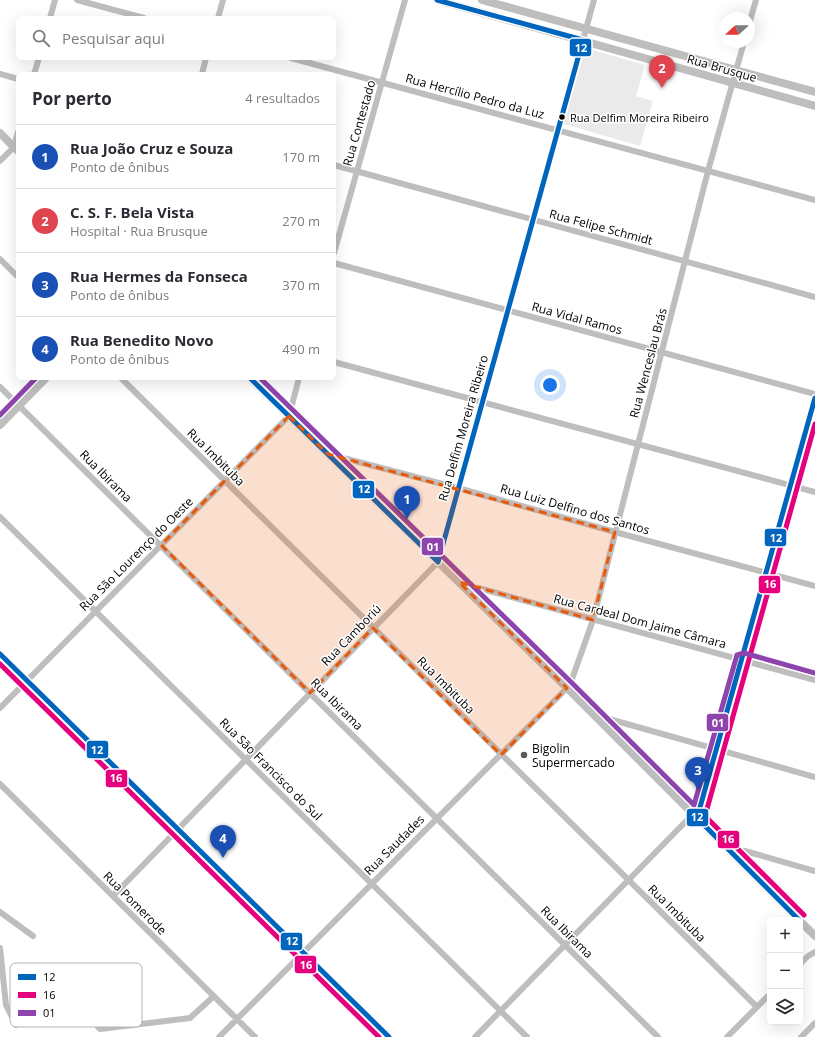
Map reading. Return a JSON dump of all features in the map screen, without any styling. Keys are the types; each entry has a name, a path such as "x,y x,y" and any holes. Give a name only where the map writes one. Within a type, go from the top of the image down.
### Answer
{"street":[{"path":"51,16 55,0"},
{"path":"77,0 137,16"},
{"path":"219,16 223,0"},
{"name":"Rua Contestado","path":"336,246 405,0"},
{"name":"Rua Brusque","path":"437,0 815,106"},
{"name":"Rua Brusque","path":"482,0 815,92"},
{"name":"Rua Delfim Moreira Ribeiro","path":"438,562 594,0"},
{"path":"752,12 756,0"},
{"name":"Rua Wenceslau Brás","path":"567,688 572,679 593,620 686,262 708,171 742,48"},
{"path":"35,72 38,60"},
{"path":"202,72 206,60"},
{"name":"Rua Hercílio Pedro da Luz","path":"298,60 815,200"},
{"path":"0,74 16,78"},
{"path":"0,133 16,149 0,161"},
{"name":"Rua Felipe Schmidt","path":"336,166 815,297"},
{"path":"0,259 16,275"},
{"name":"Rua Vidal Ramos","path":"336,264 815,394"},
{"path":"336,363 815,492"},
{"path":"0,425 44,380"},
{"name":"Rua Imbituba","path":"122,380 757,1007"},
{"path":"252,380 567,688 797,917"},
{"path":"288,416 298,380"},
{"name":"Rua Ibirama","path":"0,387 658,1037"},
{"path":"475,1037 628,880 695,816 717,749 815,398"},
{"name":"Rua São Lourenço do Oeste","path":"0,708 288,416"},
{"name":"Rua Luiz Delfino dos Santos","path":"328,454 815,586"},
{"name":"Rua São Francisco do Sul","path":"0,517 527,1037"},
{"name":"Rua Camboriú","path":"113,896 438,562"},
{"name":"Rua Cardeal Dom Jaime Câmara","path":"459,582 815,680"},
{"path":"0,654 389,1037"},
{"name":"Rua Saudades","path":"218,1037 567,688"},
{"path":"594,715 815,777"},
{"name":"Rua Pomerode","path":"0,784 255,1037"},
{"path":"733,854 745,851 815,871"},
{"path":"0,912 33,936"},
{"path":"803,923 815,936"},
{"path":"0,948 6,1005 10,1013"},
{"path":"803,961 815,952"},
{"path":"142,1024 190,1018 214,996"},
{"path":"727,1037 767,997"},
{"path":"801,1037 815,1023"},
{"path":"98,1027 100,1029 116,1027"}],"highlighted area":[{"path":"289,416 328,454 615,532 593,620 459,582 567,688 501,755 373,628 310,693 161,545"}],"shaded area":[{"path":"585,48 645,65 636,96 653,101 640,146 564,124"}],"transit line":[{"name":"12","path":"252,380 438,562 583,40 437,0"},
{"name":"01","path":"0,415 34,380"},
{"name":"01","path":"262,380 572,683 694,805 737,655 744,653 815,673"},
{"name":"12","path":"796,917 697,818 815,398"},
{"name":"16","path":"804,915 705,816 815,424"},
{"name":"12","path":"0,654 389,1037"},
{"name":"16","path":"0,664 379,1037"}],"place":[{"name":"C. S. F. Bela Vista","path":"662,88"},
{"name":"Rua Delfim Moreira Ribeiro","path":"562,117"},
{"name":"Rua João Cruz e Souza","path":"407,519"},
{"name":"Bigolin Supermercado","path":"524,755"},
{"name":"Rua Hermes da Fonseca","path":"698,790"},
{"name":"Rua Benedito Novo","path":"223,858"}]}
